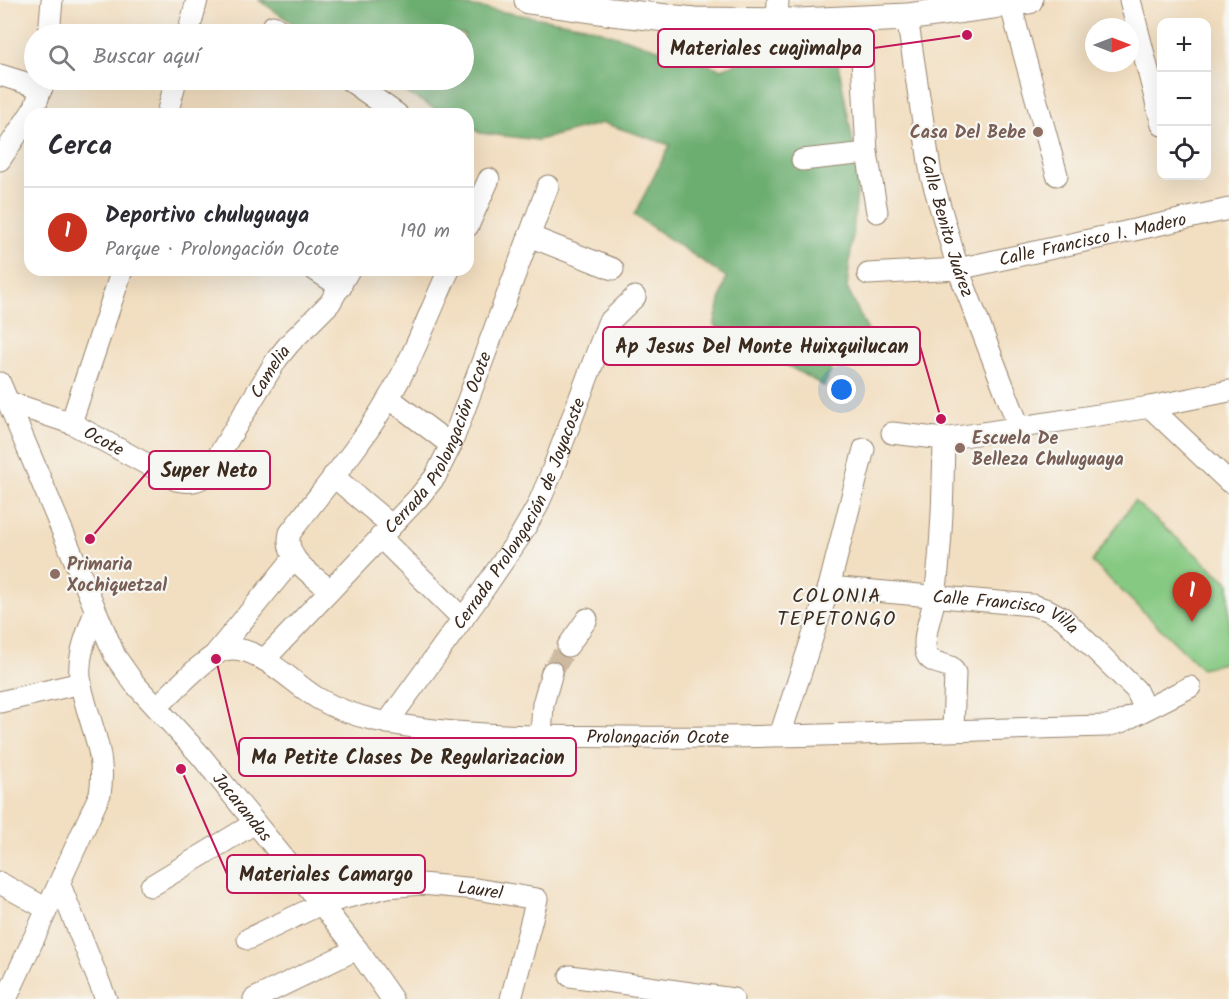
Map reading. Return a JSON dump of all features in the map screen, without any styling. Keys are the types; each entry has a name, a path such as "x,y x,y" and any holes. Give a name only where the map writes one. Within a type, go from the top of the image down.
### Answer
{"main road":[{"path":"528,0 694,21 778,11 860,20 1021,1"}],"street":[{"path":"50,24 52,0"},
{"path":"191,24 197,0"},
{"path":"1130,0 1157,109"},
{"path":"1021,1 1057,175"},
{"name":"Calle Benito Juárez","path":"908,16 931,175 958,269 1019,428"},
{"path":"860,20 867,153 877,212"},
{"path":"0,75 24,80"},
{"path":"33,108 41,90"},
{"path":"169,108 173,90"},
{"path":"363,90 389,108"},
{"path":"0,160 24,123"},
{"path":"802,160 867,153"},
{"path":"474,213 489,179"},
{"name":"Cerrada Prolongación Ocote","path":"264,660 435,477 451,445 548,186"},
{"name":"Calle Francisco I. Madero","path":"868,274 958,269 1229,209"},
{"path":"529,236 613,269"},
{"path":"71,423 120,276"},
{"path":"157,707 216,653 291,550 290,533 368,431 389,398 404,371 445,276"},
{"name":"Camelia","path":"198,480 205,477 209,471 277,359 330,303 345,279"},
{"name":"Cerrada Prolongación de Joyacoste","path":"387,723 463,620 519,538 537,507 608,323 635,297"},
{"path":"892,433 944,439 1150,407 1229,391"},
{"name":"Ocote","path":"4,392 71,423 176,480 184,482 198,480"},
{"name":"Jacarandas","path":"4,392 115,656 134,683 201,756 321,904 357,949 392,999"},
{"path":"389,398 451,445"},
{"path":"1150,407 1229,482"},
{"path":"944,439 943,508 935,598 925,648 927,657 933,662 951,667 955,673 953,730"},
{"path":"780,735 829,587 864,449"},
{"path":"333,476 386,531 463,620"},
{"path":"291,550 330,590"},
{"name":"Calle Francisco Villa","path":"829,587 1032,605 1048,610 1063,618 1136,690 1145,709"},
{"path":"6,999 100,794 103,778 102,762 81,683 80,664 86,636 95,612"},
{"path":"568,646 587,619"},
{"name":"Prolongación Ocote","path":"216,653 235,648 250,652 318,699 343,711 387,723 435,730 541,737 726,738 1106,726 1121,722 1190,687"},
{"path":"541,737 543,704 552,672"},
{"path":"0,702 81,683"},
{"path":"151,886 255,823"},
{"path":"0,883 48,909"},
{"name":"Laurel","path":"321,904 387,887 421,884 537,898 511,999"},
{"path":"60,885 106,999"},
{"path":"248,939 321,904"},
{"path":"254,999 357,949"},
{"path":"570,976 733,999"}],"green space":[{"path":"259,0 434,0 585,26 721,69 832,31 859,174 847,288 884,364 838,355 824,386 714,325 726,277 634,215 670,145 603,123 538,140 480,133 474,130 474,108 434,108 401,90 474,90 474,24 294,24"},
{"path":"1134,501 1229,583 1229,662 1201,668 1092,562"}],"tunnel":[{"path":"552,672 568,646"}],"place":[{"name":"Materiales cuajimalpa","path":"967,35"},
{"name":"Casa Del Bebe","path":"1038,132"},
{"name":"Ap Jesus Del Monte Huixquilucan","path":"941,419"},
{"name":"Escuela De Belleza Chuluguaya","path":"960,448"},
{"name":"Super Neto","path":"90,539"},
{"name":"Primaria Xochiquetzal","path":"55,574"},
{"name":"Deportivo chuluguaya","path":"1192,622"},
{"name":"Ma Petite Clases De Regularizacion","path":"216,659"},
{"name":"Materiales Camargo","path":"181,769"}],"district":[{"name":"COLONIA TEPETONGO","path":"837,606"}]}
